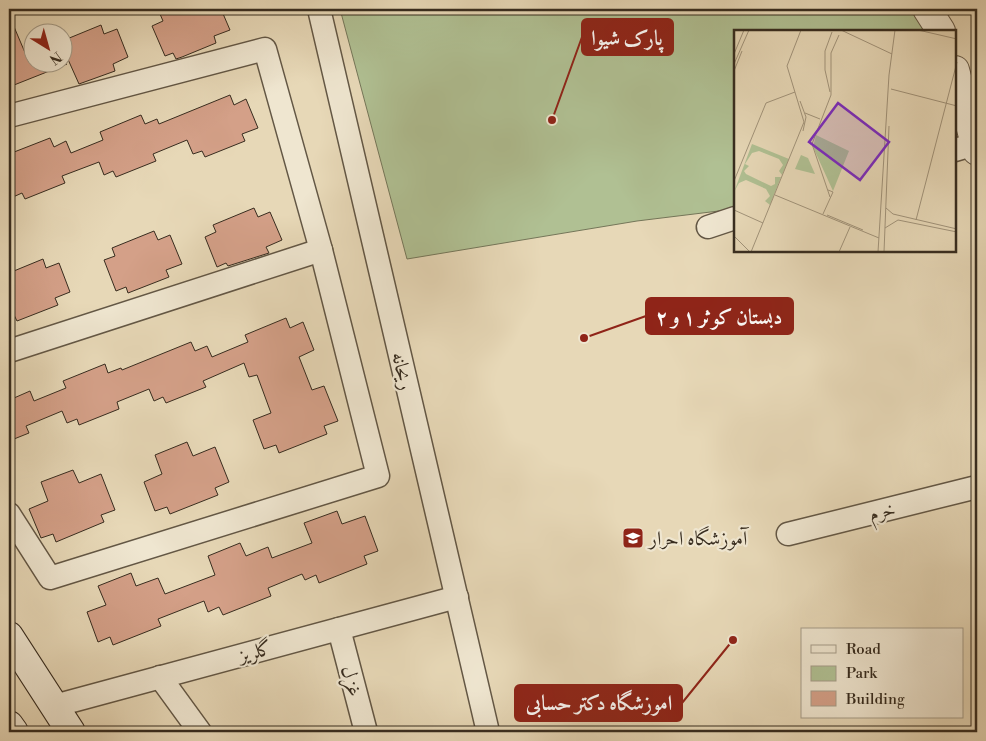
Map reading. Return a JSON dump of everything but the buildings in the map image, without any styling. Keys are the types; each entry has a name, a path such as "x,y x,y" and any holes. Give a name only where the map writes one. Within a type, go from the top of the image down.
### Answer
{"main road":[{"path":"927,9 940,30"},
{"path":"956,76 969,148"},
{"path":"9,636 71,732"},
{"path":"9,725 14,732"}],"street":[{"name":"ریحانه","path":"319,9 488,732"},
{"path":"9,116 265,49 321,250 378,476 50,578 9,514"},
{"path":"708,227 734,218"},
{"path":"9,351 321,250"},
{"name":"خرم","path":"788,534 977,487"},
{"name":"گلریز","path":"54,706 457,597"},
{"name":"غزل","path":"338,629 366,732"},
{"path":"160,677 200,732"}],"green space":[{"path":"340,9 913,9 926,25 928,30 734,30 734,209 637,221 407,259"}],"place":[{"name":"پارک شیوا","path":"552,120"},
{"name":"دبستان کوثر ۱ و ۲","path":"584,338"},
{"name":"آموزشگاه احرار","path":"633,538"},
{"name":"اموزشگاه دکتر حسابی","path":"733,640"}]}
